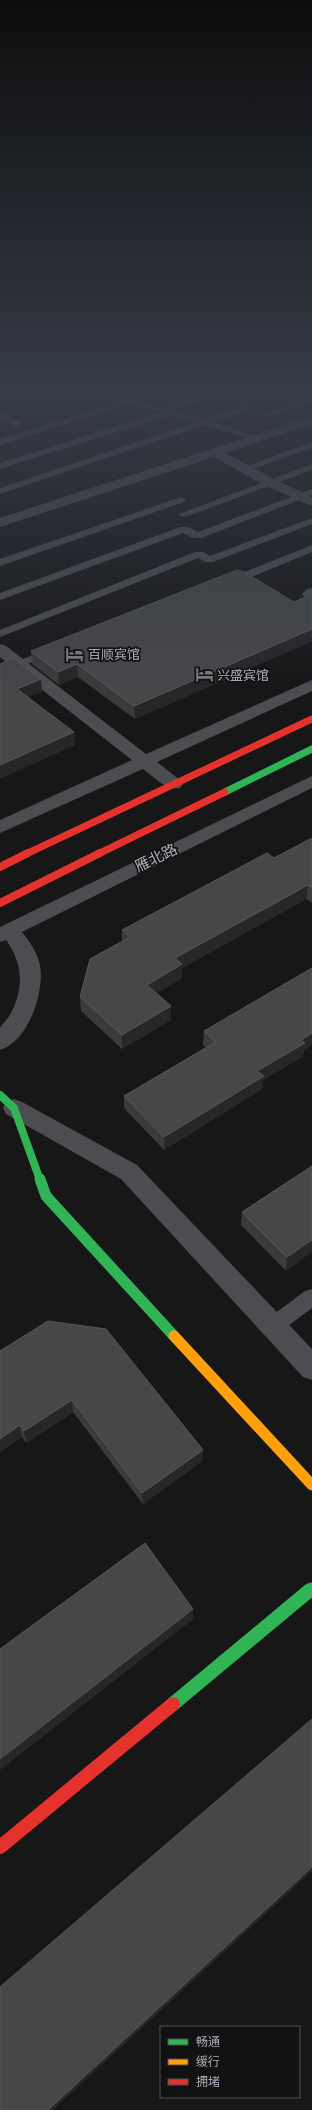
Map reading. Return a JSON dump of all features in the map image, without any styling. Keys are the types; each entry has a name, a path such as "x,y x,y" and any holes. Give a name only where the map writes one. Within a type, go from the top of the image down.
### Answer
{"main road":[{"path":"0,867 312,719"},
{"name":"雁北路","path":"0,904 312,749"},
{"path":"7,1101 46,1196 312,1485"},
{"path":"0,1847 312,1588"}],"street":[{"path":"0,523 99,490"},
{"path":"288,490 312,502"},
{"path":"0,649 174,784"},
{"path":"0,827 312,685"},
{"name":"雁北路","path":"5,933 312,781"},
{"path":"0,1042 8,1035 25,1008 31,980 26,953 5,933"},
{"path":"7,1101 129,1172 312,1368"}],"lane":[{"path":"184,514 247,490"},
{"path":"0,597 184,529 197,536 312,492"},
{"path":"0,563 181,500"},
{"path":"0,634 199,554 210,560 312,521"},
{"path":"260,589 236,578 312,548"},
{"path":"19,664 63,646"},
{"path":"273,1326 312,1297"}],"building":[{"path":"237,570 244,572 294,602 312,594 312,629 134,706 77,664 58,672 31,651"},
{"path":"14,658 41,679 17,689 74,732 0,765 0,664"},
{"path":"312,838 312,888 308,885 175,958 182,964 147,985 171,1006 122,1035 80,997 90,959 130,937 122,930 267,853 274,858"},
{"path":"312,968 312,1033 301,1040 305,1043 257,1071 264,1076 164,1137 124,1096 216,1042 204,1031"},
{"path":"312,1166 312,1240 287,1257 242,1212"},
{"path":"48,1321 106,1329 203,1450 142,1493 72,1400 24,1431 20,1425 0,1439 0,1351"},
{"path":"145,1543 193,1609 0,1759 0,1649"},
{"path":"312,1719 312,1867 48,2110 0,2110 0,1987"}],"traffic: fast":[{"path":"225,792 312,749"},
{"path":"0,1095 14,1108 46,1196 174,1336"},
{"path":"173,1704 312,1588"}],"traffic: slow":[{"path":"174,1336 312,1485"}],"traffic: jam":[{"path":"0,867 312,719"},
{"path":"0,903 225,792"},
{"path":"0,1847 173,1704"}],"place":[{"name":"百顺宾馆","path":"75,654"},
{"name":"兴盛宾馆","path":"204,675"}]}
